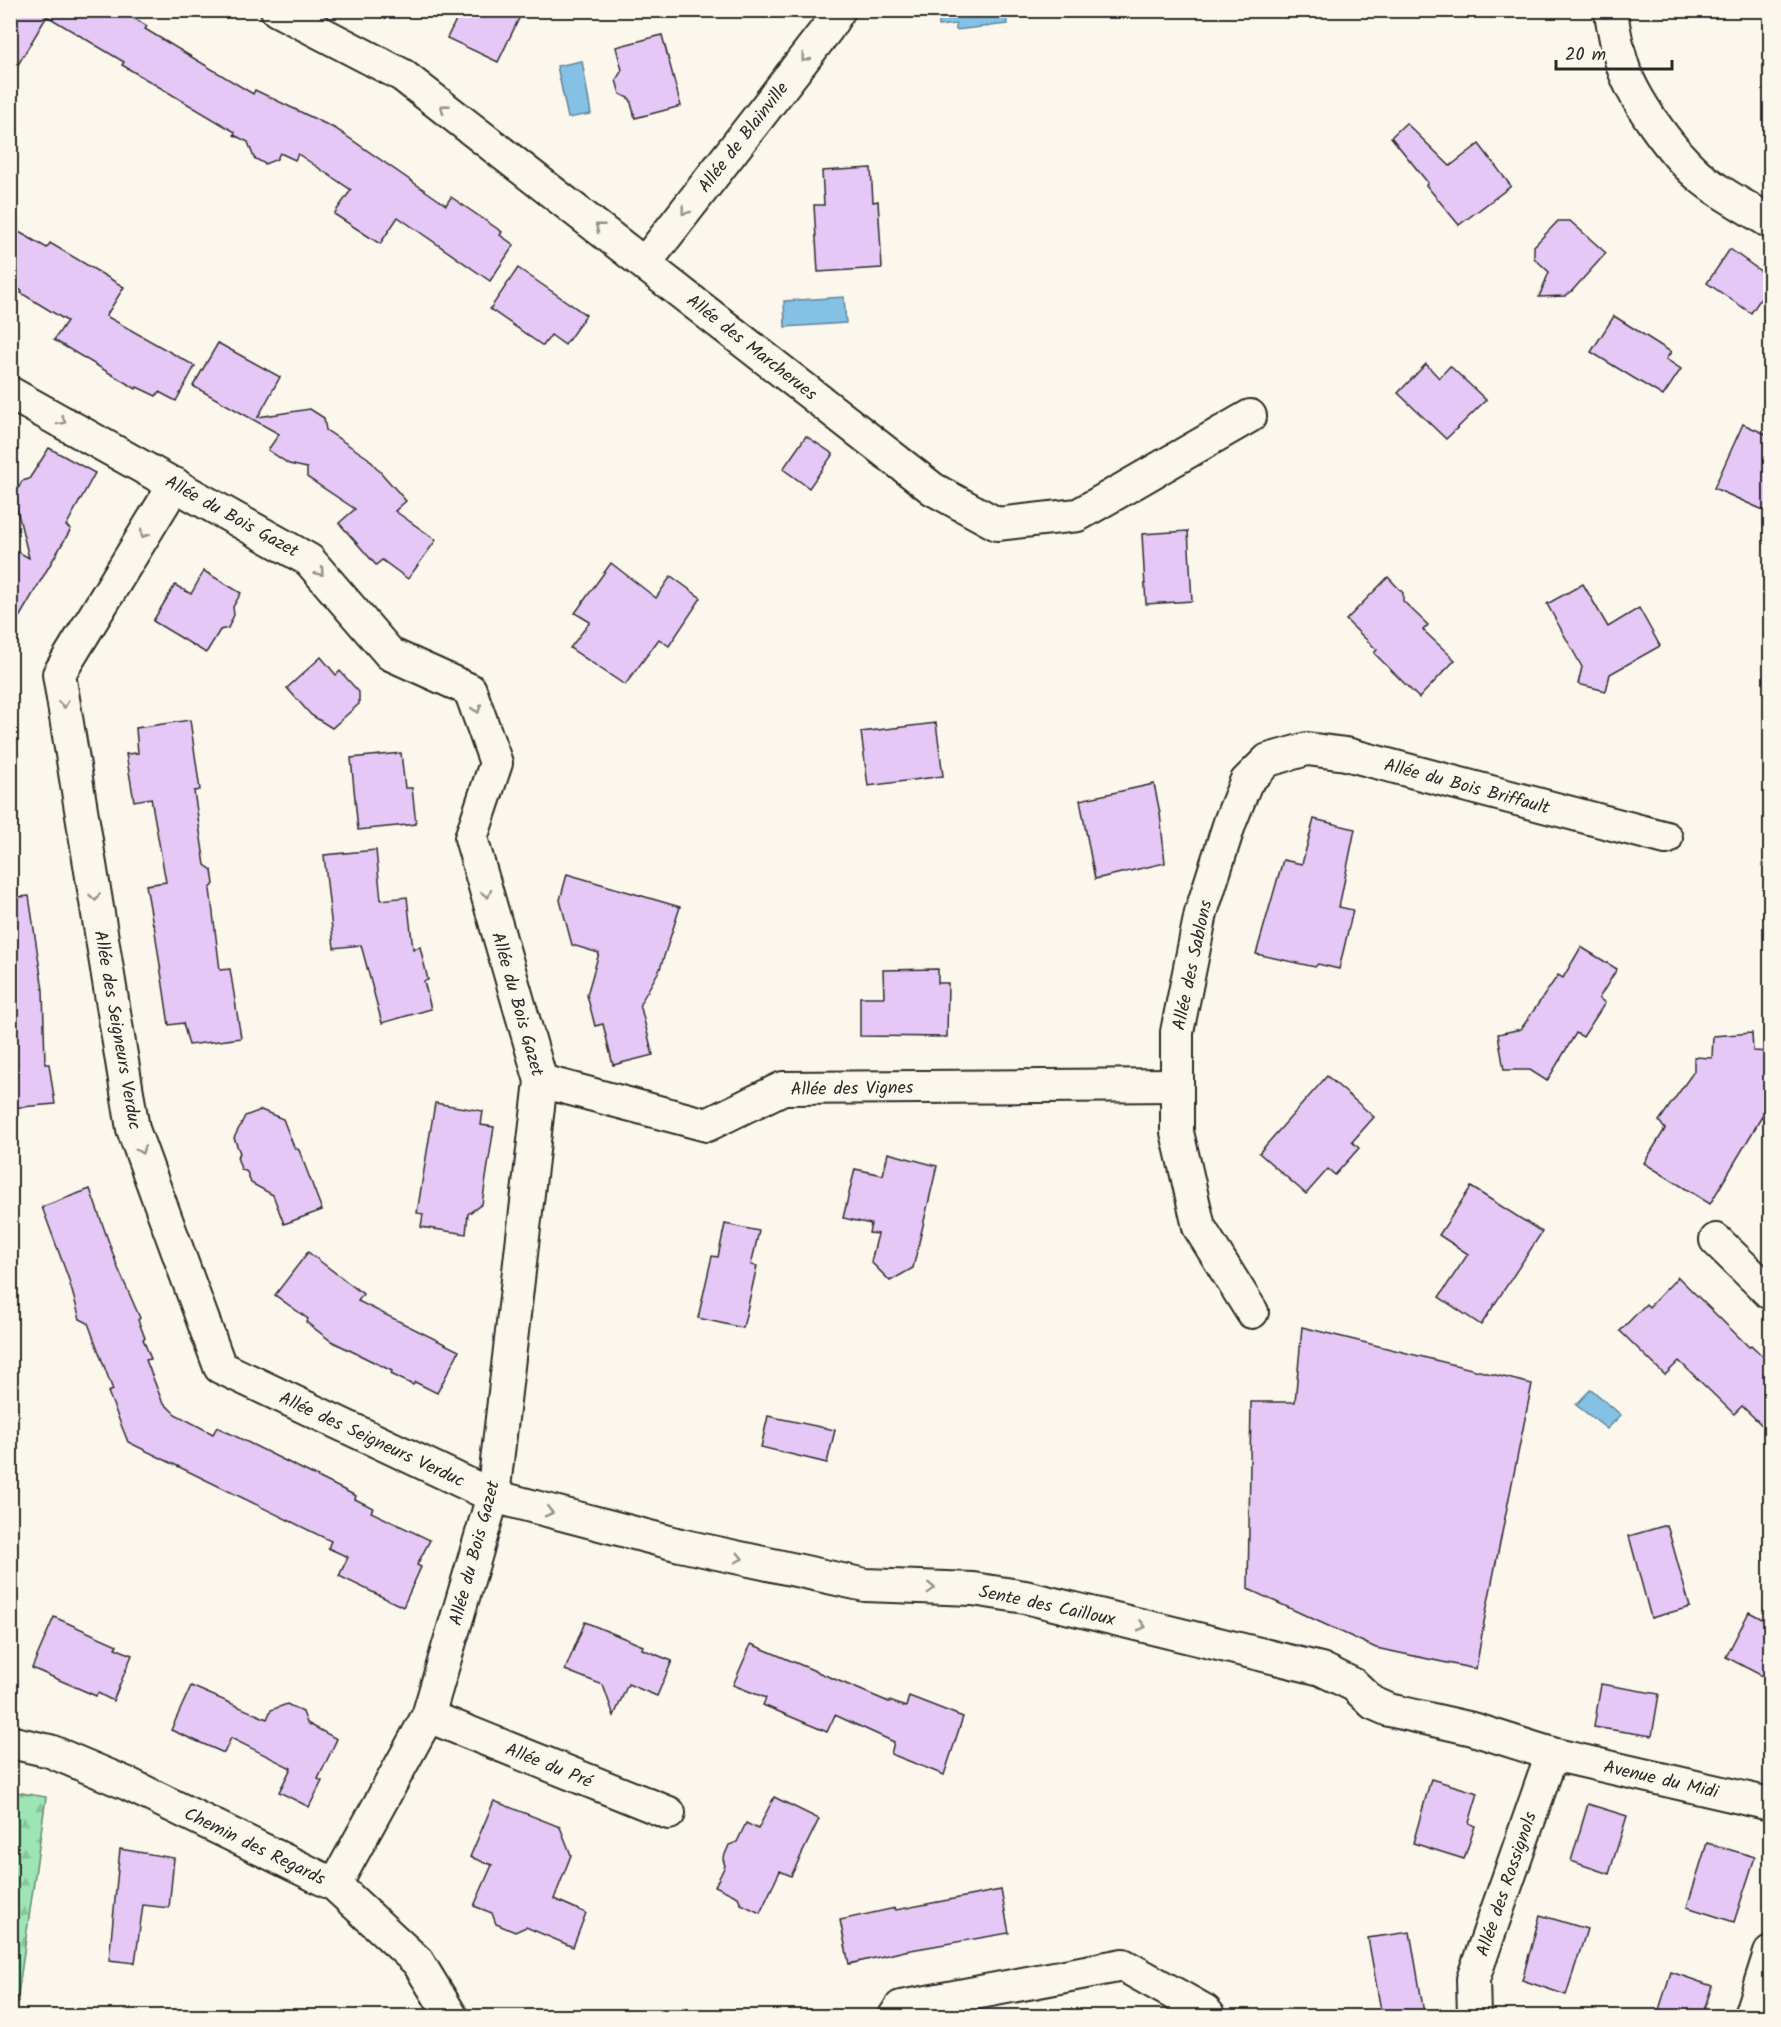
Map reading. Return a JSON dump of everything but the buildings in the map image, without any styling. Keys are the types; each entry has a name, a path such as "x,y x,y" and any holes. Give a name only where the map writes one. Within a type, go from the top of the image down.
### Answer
{"street":[{"name":"Allée des Marcherues","path":"277,10 402,75 933,489 997,524 1078,515 1250,416"},
{"name":"Allée de Blainville","path":"645,263 827,29 839,10"},
{"path":"1610,10 1621,62 1639,101 1662,136 1687,165 1705,181 1770,222"},
{"name":"Allée du Bois Gazet","path":"10,393 309,560 390,654 470,690 496,763 471,838 541,1081 493,1496 428,1716 335,1885"},
{"name":"Allée des Seigneurs Verduc","path":"175,484 59,674 134,1129 220,1367 493,1496"},
{"name":"Allée du Bois Briffault","path":"1268,760 1307,749 1346,754 1666,838"},
{"name":"Allée des Sablons","path":"1251,1312 1200,1227 1177,1132 1176,1032 1201,913 1230,822 1246,782 1268,760"},
{"name":"Allée des Vignes","path":"541,1081 707,1125 783,1088 1177,1085"},
{"path":"1716,1240 1770,1293"},
{"name":"Sente des Cailloux","path":"493,1496 680,1545 865,1585 973,1589 1025,1597 1321,1669 1354,1685 1373,1704 1389,1710 1473,1729 1552,1754"},
{"name":"Allée du Pré","path":"428,1716 669,1814"},
{"name":"Chemin des Regards","path":"10,1742 50,1751 128,1784 335,1885 417,1962 451,2016"},
{"name":"Avenue du Midi","path":"1552,1754 1770,1804"},
{"name":"Allée des Rossignols","path":"1474,2016 1473,1979 1552,1754"},
{"path":"895,2016 901,2007 1123,1965 1205,2011 1209,2016"},
{"path":"1750,2016 1768,1968"}],"green space":[{"path":"10,1791 46,1797 15,2016 10,2016"}],"water":[{"path":"955,10 1006,11 1007,24 956,30 956,24 939,26 939,14 955,12"},
{"path":"582,61 591,114 568,118 557,66"},
{"path":"844,297 846,323 785,327 784,301"},
{"path":"1591,1389 1621,1415 1607,1429 1576,1405"}]}
